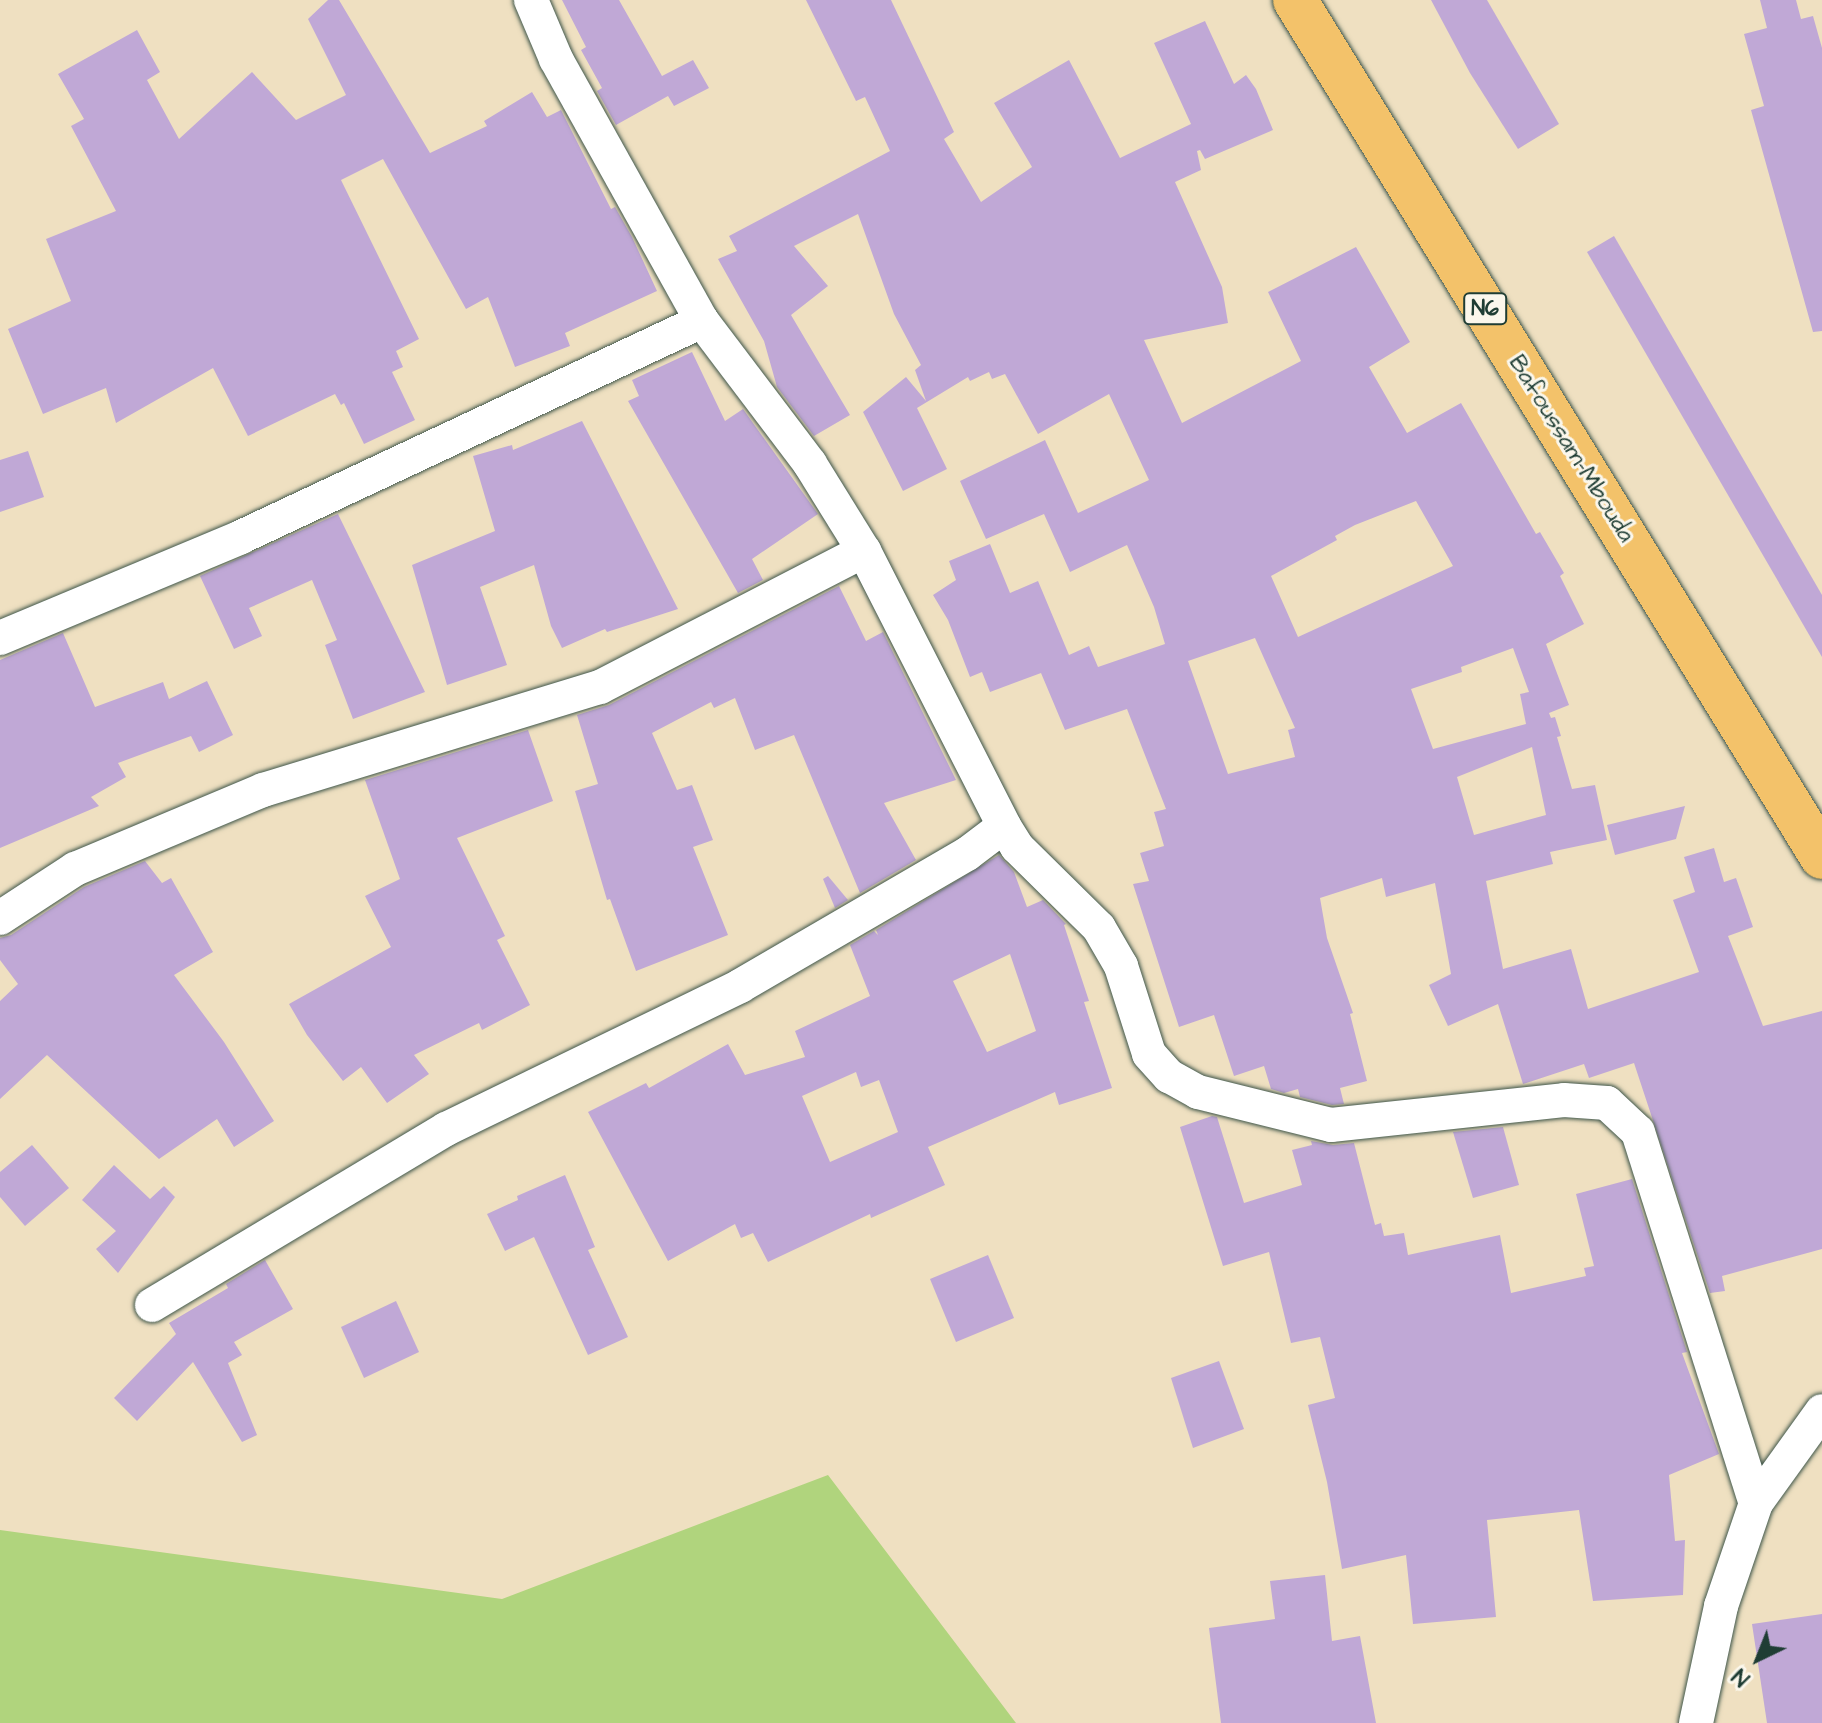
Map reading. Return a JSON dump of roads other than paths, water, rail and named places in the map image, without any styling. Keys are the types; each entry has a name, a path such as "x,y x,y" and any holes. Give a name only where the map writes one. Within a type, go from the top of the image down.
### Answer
{"highway":[{"name":"Bafoussam-Mbouda","path":"1295,0 1822,857"}],"street":[{"path":"531,0 556,59 702,321 810,464 864,551 1004,826 1017,847 1099,928 1121,966 1149,1054 1169,1076 1198,1092 1331,1125 1564,1100 1607,1103 1638,1132 1756,1503"},
{"path":"0,638 241,537 702,321"},
{"path":"0,918 75,869 263,790 600,687 864,551"},
{"path":"152,1305 446,1129 740,986 967,854 1004,826"},
{"path":"1696,1723 1721,1606 1756,1503 1822,1411"}]}
